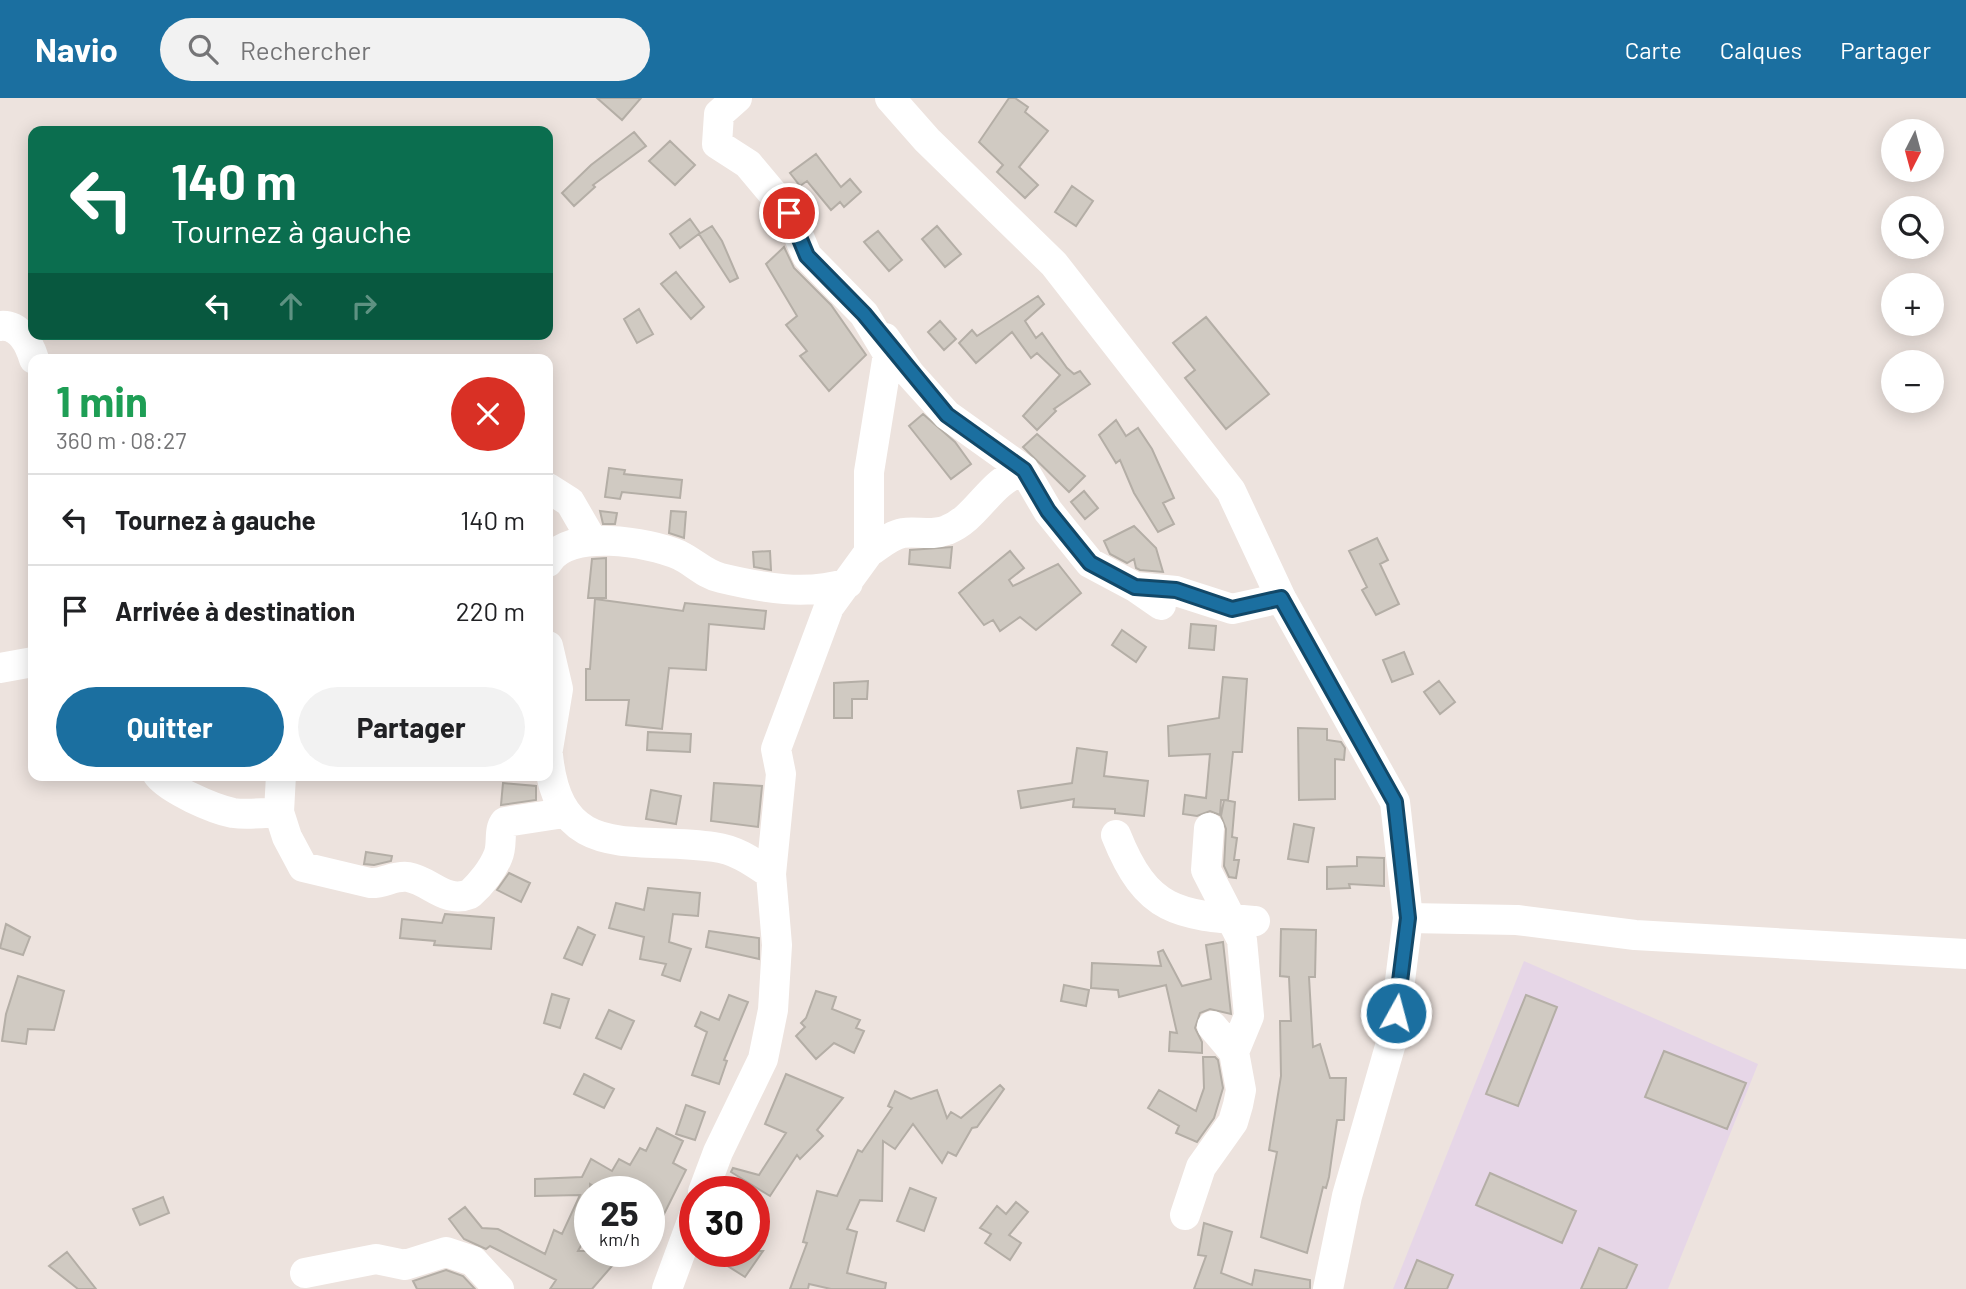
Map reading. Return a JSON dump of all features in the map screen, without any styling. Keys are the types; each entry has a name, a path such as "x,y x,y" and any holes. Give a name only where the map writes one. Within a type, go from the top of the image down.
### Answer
{"street":[{"path":"737,98 719,114 717,144 748,164 789,213 807,256 864,314 947,415 1024,470 1048,511 1090,563 1135,587 1161,605"},
{"path":"890,98 927,140 1054,264 1231,491 1281,598 1395,802 1408,918 1393,1036 1347,1196 1328,1289"},
{"path":"864,314 888,354 869,472 869,552"},
{"path":"0,326 8,325 20,333 31,347 33,354"},
{"path":"709,1176 763,1059 774,1010 776,958 771,874 781,774 776,749 825,616 869,552 905,533 927,535 948,530 967,517 1005,477 1024,470"},
{"path":"553,491 570,502 592,540"},
{"path":"553,554 592,540 618,542 680,555 718,577 762,587 814,590 848,583"},
{"path":"1135,587 1176,590 1232,609 1281,598"},
{"path":"0,668 28,664"},
{"path":"553,668 558,689 553,719"},
{"path":"167,781 184,792 225,810 244,814 279,812"},
{"path":"281,781 279,812 296,859 307,870 333,873 370,883 407,877 425,883 441,894 460,897 475,890 499,855 501,826 505,822 564,813"},
{"path":"553,781 555,794 564,813 587,832 722,849 740,854 771,874"},
{"path":"1209,828 1206,870 1242,920 1248,1016 1234,1052"},
{"path":"1116,835 1125,858 1160,903 1182,913 1242,920"},
{"path":"1408,918 1517,920 1635,934 1966,954"},
{"path":"1185,1215 1201,1167 1233,1122 1241,1090 1234,1052 1212,1026"},
{"path":"305,1273 376,1259 405,1265 446,1252 473,1261 499,1289"},
{"path":"667,1289 679,1256"}],"shaded area":[{"path":"1524,961 1758,1064 1668,1289 1393,1289"}],"building":[{"path":"597,98 641,98 622,120"},
{"path":"1009,98 1015,98 1028,107 1025,112 1048,131 1019,167 1038,185 1025,198 997,172 1003,165 979,142"},
{"path":"634,132 646,146 593,185 595,187 574,206 562,193 591,165"},
{"path":"670,141 695,165 675,185 649,161"},
{"path":"816,154 841,187 850,179 861,192 844,207 840,202 831,210 807,181 800,186 790,173"},
{"path":"1072,186 1093,201 1076,226 1055,212"},
{"path":"690,219 700,233 680,248 670,234"},
{"path":"712,226 722,241 738,278 730,282 699,234"},
{"path":"937,226 961,254 945,267 922,239"},
{"path":"878,231 902,260 889,271 864,242"},
{"path":"784,247 794,268 831,305 866,355 829,391 800,356 807,351 786,325 797,316 766,264"},
{"path":"676,272 704,307 691,319 661,284"},
{"path":"1038,296 1044,304 1025,321 1036,338 1042,333 1067,368 1074,374 1080,371 1090,384 1054,409 1056,411 1037,430 1023,416 1060,375 1037,353 1031,358 1012,332 976,363 959,343 972,330 977,336"},
{"path":"639,309 653,334 637,343 624,319"},
{"path":"1206,317 1269,394 1226,429 1185,378 1195,370 1173,343"},
{"path":"940,321 956,339 944,350 928,332"},
{"path":"923,414 955,442 971,464 951,479 909,426"},
{"path":"1116,420 1126,436 1138,428 1152,449 1174,498 1163,503 1174,524 1158,532 1134,493 1120,460 1116,463 1099,435"},
{"path":"1037,434 1085,476 1069,492 1023,447"},
{"path":"609,468 625,470 624,474 682,480 680,498 622,492 620,499 605,497"},
{"path":"1084,491 1098,508 1085,519 1071,502"},
{"path":"600,511 617,513 615,524 603,524"},
{"path":"671,511 686,512 684,538 669,533"},
{"path":"1134,526 1156,548 1163,572 1140,570 1136,568 1134,559 1127,563 1110,554 1104,541"},
{"path":"1377,538 1388,560 1380,564 1399,604 1376,615 1362,590 1367,587 1349,551"},
{"path":"952,547 950,568 909,564 910,550"},
{"path":"770,551 771,570 754,567 753,552"},
{"path":"1010,551 1024,568 1009,580 1013,586 1058,564 1081,593 1036,630 1020,617 1000,631 993,620 984,625 959,593"},
{"path":"606,558 606,598 588,598 592,559"},
{"path":"595,599 683,611 685,603 766,611 764,629 709,624 706,670 669,668 662,729 626,725 629,700 586,700 586,669 590,669"},
{"path":"1191,624 1216,626 1214,650 1189,648"},
{"path":"1122,630 1146,647 1136,662 1112,645"},
{"path":"1404,652 1413,674 1392,682 1383,660"},
{"path":"1223,677 1247,679 1242,752 1233,752 1228,800 1225,800 1235,802 1232,837 1237,838 1234,860 1239,860 1236,878 1229,877 1224,866 1226,829 1221,816 1224,800 1221,800 1220,815 1210,811 1197,816 1183,814 1185,795 1206,798 1210,754 1169,756 1168,726 1219,718"},
{"path":"868,681 867,699 852,699 852,718 834,718 834,683"},
{"path":"1439,681 1455,702 1440,714 1424,692"},
{"path":"1298,728 1327,729 1327,740 1341,742 1345,748 1344,760 1335,759 1335,799 1299,800"},
{"path":"648,732 691,734 690,752 647,750"},
{"path":"1077,748 1107,752 1104,776 1148,781 1144,816 1115,813 1115,809 1073,807 1074,799 1021,808 1018,791 1072,783"},
{"path":"503,783 536,786 536,800 501,805"},
{"path":"714,783 762,786 758,827 711,821"},
{"path":"651,790 681,796 676,824 646,819"},
{"path":"1294,824 1314,828 1308,862 1288,859"},
{"path":"366,852 392,856 391,861 364,864"},
{"path":"1357,857 1384,858 1384,886 1349,884 1350,888 1327,889 1327,867 1357,866"},
{"path":"509,873 530,883 521,902 497,890"},
{"path":"648,888 700,893 698,916 673,914 669,942 691,949 680,981 662,975 666,964 640,959 644,937 609,928 616,903 644,910"},
{"path":"445,914 494,918 491,949 434,945 435,941 400,938 402,919 442,923"},
{"path":"6,924 30,937 23,955 0,948"},
{"path":"578,927 595,935 582,965 564,958"},
{"path":"1281,929 1316,930 1315,977 1309,977 1313,1047 1320,1044 1330,1078 1346,1078 1344,1120 1337,1120 1329,1177 1326,1188 1323,1187 1307,1253 1261,1237 1277,1152 1269,1150 1281,1076 1280,1021 1291,1021 1289,977 1280,976"},
{"path":"709,931 759,938 759,959 706,947"},
{"path":"1223,942 1231,1014 1210,1009 1200,1013 1195,1028 1202,1042 1202,1053 1169,1051 1170,1032 1177,1033 1166,985 1119,997 1118,990 1091,988 1092,963 1161,966 1158,952 1163,950 1182,986 1211,979 1206,945"},
{"path":"18,976 64,991 54,1030 28,1029 26,1044 2,1041 6,1014"},
{"path":"1064,985 1089,990 1086,1006 1061,1001"},
{"path":"816,991 836,997 832,1009 860,1020 856,1028 864,1031 854,1053 834,1043 816,1059 796,1036 805,1027 801,1023 806,1018"},
{"path":"552,994 569,999 560,1028 544,1023"},
{"path":"729,995 748,1002 724,1060 727,1061 719,1084 692,1075 707,1032 695,1026 701,1012 719,1020"},
{"path":"1526,995 1557,1007 1518,1106 1486,1094"},
{"path":"609,1010 634,1021 621,1049 596,1038"},
{"path":"1664,1051 1746,1083 1727,1129 1645,1097"},
{"path":"1203,1057 1215,1057 1218,1060 1223,1088 1214,1118 1197,1142 1176,1133 1179,1126 1148,1108 1159,1090 1196,1111 1204,1088"},
{"path":"584,1074 614,1089 604,1108 574,1094"},
{"path":"786,1074 843,1098 817,1130 823,1136 800,1159 797,1155 770,1196 770,1176 738,1176 731,1172 733,1168 759,1175 786,1133 765,1124"},
{"path":"1000,1085 1004,1089 977,1127 972,1128 956,1156 948,1152 942,1163 913,1124 895,1149 883,1141 882,1201 860,1200 847,1229 857,1232 847,1273 886,1283 885,1289 831,1289 809,1284 808,1289 790,1289 807,1243 803,1242 817,1191 837,1196 858,1150 862,1152 892,1108 888,1106 895,1091 911,1099 937,1090 947,1118 951,1112 961,1118"},
{"path":"686,1105 705,1112 695,1140 676,1134"},
{"path":"657,1128 683,1141 673,1163 686,1170 683,1176 679,1176 679,1184 665,1212 665,1176 582,1176 591,1159 612,1171 619,1159 630,1165 640,1148 646,1151"},
{"path":"1490,1173 1576,1211 1562,1243 1476,1205"},
{"path":"574,1177 574,1195 535,1196 535,1179"},
{"path":"910,1188 936,1198 924,1231 897,1221"},
{"path":"163,1197 169,1213 140,1225 133,1209"},
{"path":"1016,1202 1028,1212 1009,1235 1021,1243 1010,1260 985,1243 991,1234 980,1228 997,1206 1006,1214"},
{"path":"465,1207 482,1228 498,1229 545,1254 554,1230 562,1234 574,1208 574,1267 611,1267 592,1289 550,1289 556,1280 490,1246 486,1249 464,1239 449,1219"},
{"path":"1204,1223 1232,1232 1221,1273 1252,1285 1255,1270 1310,1280 1310,1289 1194,1289 1206,1256 1198,1255"},
{"path":"1599,1248 1637,1265 1626,1289 1581,1289"},
{"path":"67,1252 96,1289 78,1289 49,1266"},
{"path":"1417,1260 1453,1275 1447,1289 1405,1289"},
{"path":"729,1267 752,1267 745,1277"},
{"path":"446,1270 463,1276 475,1289 417,1289 413,1281"}],"route":[{"path":"789,213 807,256 864,314 892,346 910,374 947,415 1024,470 1035,484 1048,511 1090,563 1135,587 1155,586 1176,590 1232,609 1281,598 1395,802 1408,918 1396,1013"}]}
